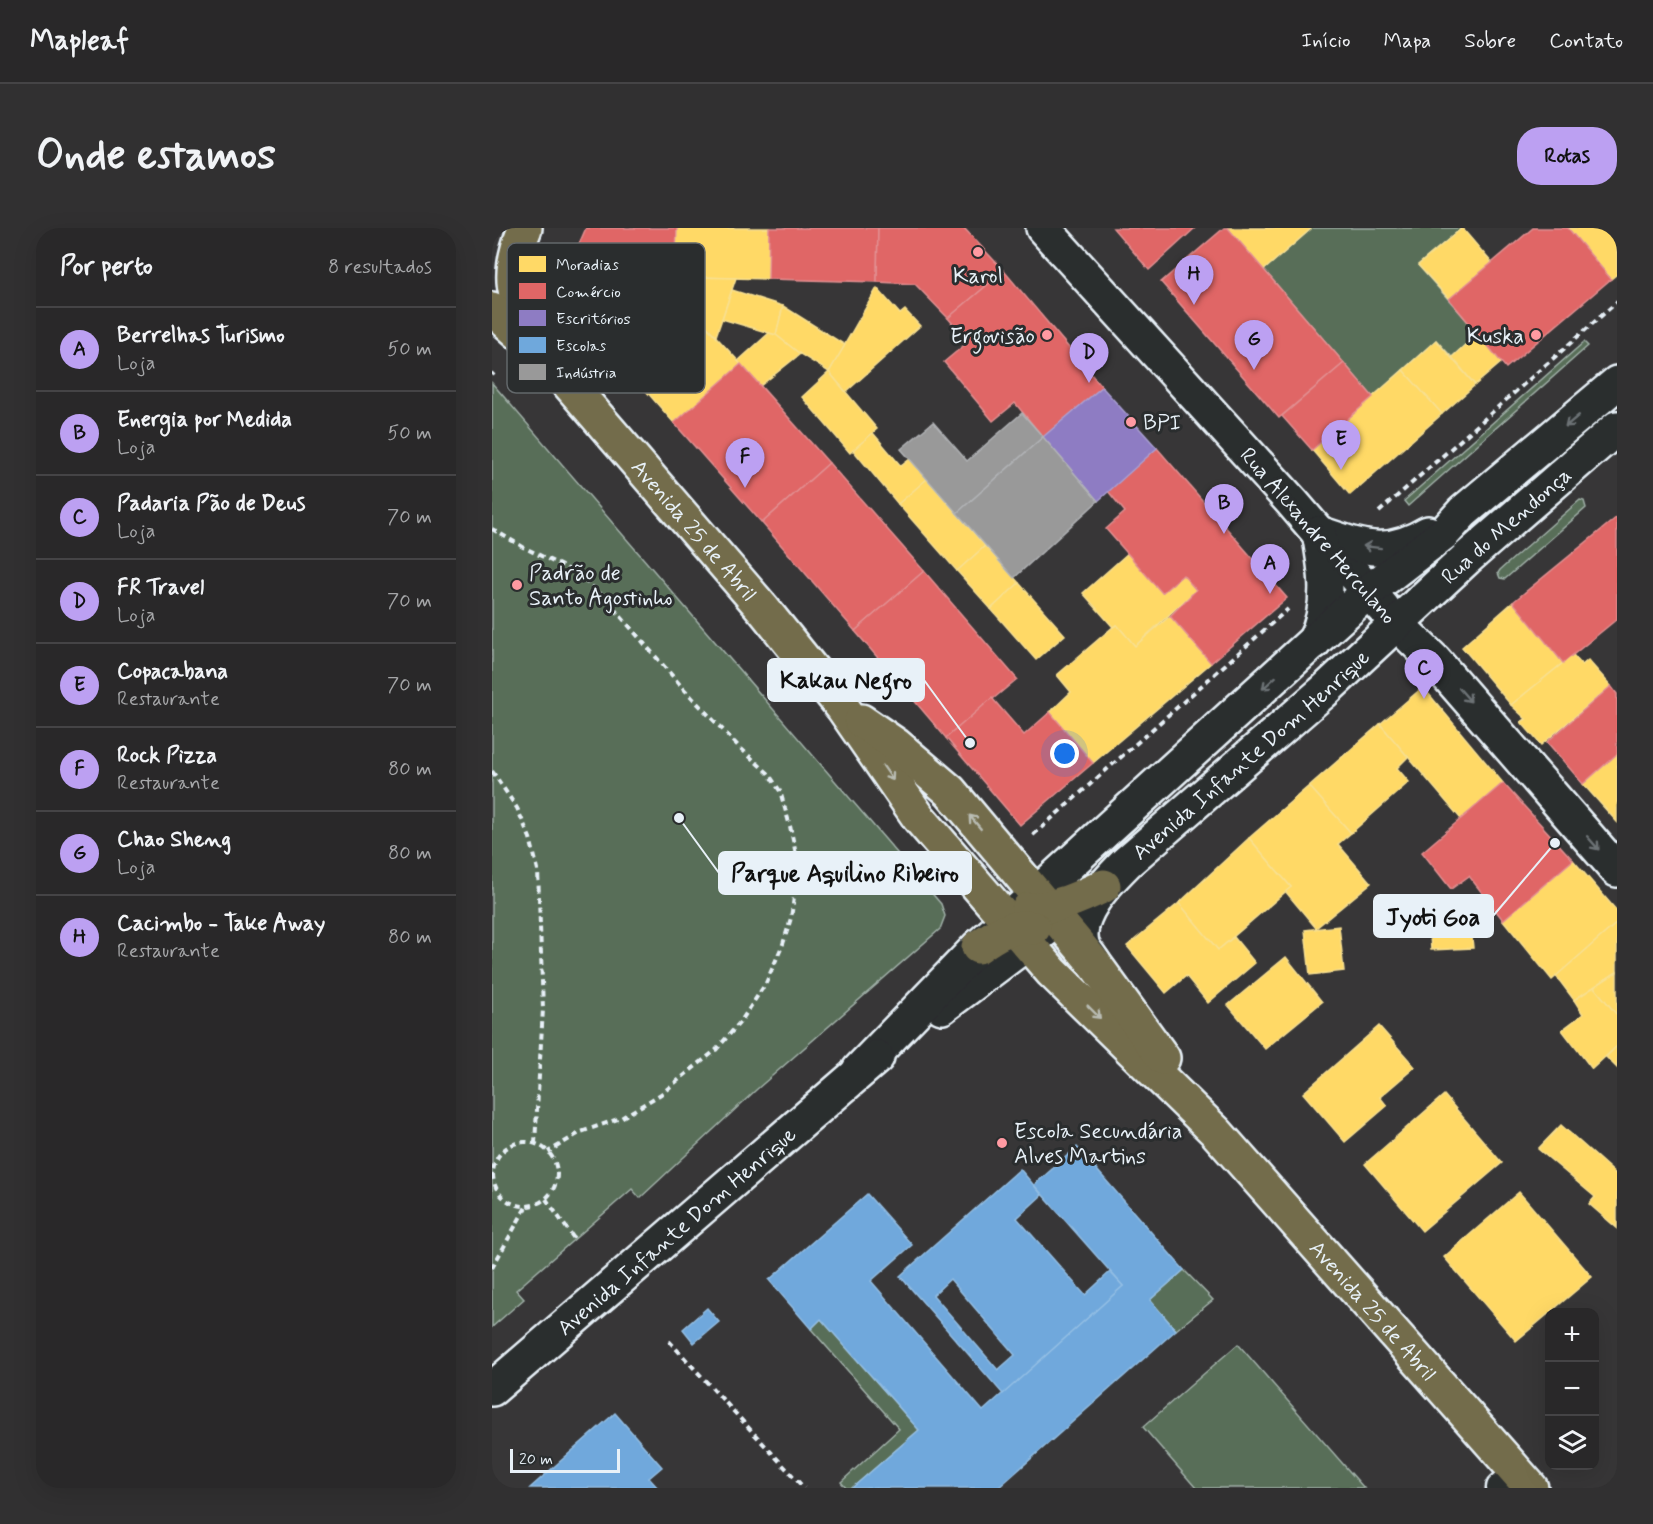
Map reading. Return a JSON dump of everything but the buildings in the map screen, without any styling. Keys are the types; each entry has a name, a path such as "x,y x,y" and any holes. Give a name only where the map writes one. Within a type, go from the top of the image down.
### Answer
{"main road":[{"name":"Avenida 25 de Abril","path":"512,243 524,228"},
{"name":"Avenida 25 de Abril","path":"519,243 524,228"},
{"name":"Rua Alexandre Herculano","path":"1043,228 1333,538 1369,591 1396,623 1434,660 1617,870"},
{"name":"Avenida 25 de Abril","path":"492,255 507,247"},
{"name":"Avenida 25 de Abril","path":"492,309 507,322"},
{"name":"Rua do Mendonça","path":"1369,591 1444,533 1463,512 1617,383"},
{"name":"Avenida 25 de Abril","path":"577,393 764,610 843,708 919,818 985,894 1040,915"},
{"name":"Rua do Mendonça","path":"1396,623 1617,428"},
{"name":"Rua do Mendonça","path":"1333,538 1380,549 1396,548 1411,543 1463,512"},
{"path":"1314,642 1322,627 1326,599 1325,568 1333,538"},
{"path":"1205,795 1230,756 1251,732 1344,651 1358,631 1366,612 1369,591"},
{"name":"Avenida Infante Dom Henrique","path":"492,1389 986,958 1040,915 1176,786 1206,752 1233,715 1369,591"},
{"name":"Avenida Infante Dom Henrique","path":"1094,963 1083,946 1082,928 1090,907 1104,885 1127,862 1322,693 1396,623"},
{"name":"Avenida 25 de Abril","path":"843,708 896,746 950,791 1004,855 1040,915 1094,963 1216,1132 1517,1483"},
{"name":"Avenida Infante Dom Henrique","path":"1040,915 1104,885"},
{"path":"985,894 993,916 986,958 1026,959 1052,972"},
{"name":"Avenida 25 de Abril","path":"1040,915 1052,972 1216,1132"}],"path":[{"path":"1333,538 1390,502 1617,302"},
{"path":"492,529 576,573 603,596 682,687 739,747 768,773 780,791 797,860 795,890 783,944 766,983 741,1021 716,1050 651,1100 621,1118 581,1132 548,1152"},
{"path":"1004,855 1010,841 1038,833 1289,608"},
{"path":"492,771 517,808 530,838 538,870 543,1009 535,1143"},
{"path":"525,1142 535,1143 548,1152 556,1165 557,1181 553,1191 546,1199 537,1205 516,1206 499,1194 492,1174 499,1155 506,1148 525,1142"},
{"path":"546,1199 575,1240"},
{"path":"492,1268 526,1207"},
{"path":"669,1341 804,1488"}],"green space":[{"path":"1312,228 1462,228 1418,265 1478,333 1452,357 1436,340 1373,397 1264,270"},
{"path":"1584,342 1588,346 1408,506 1404,501"},
{"path":"492,383 941,904 945,916 940,929 756,1090 640,1198 632,1189 516,1290 524,1299 492,1327"},
{"path":"1580,500 1584,501 1586,508 1505,579 1500,578 1498,573 1500,570"},
{"path":"1184,1270 1213,1300 1176,1330 1150,1300"},
{"path":"821,1319 919,1430 852,1488 846,1488 841,1482 899,1429 811,1329"},
{"path":"1238,1344 1364,1488 1196,1488 1143,1427"}],"place":[{"name":"Karol","path":"978,252"},
{"name":"Cacimbo - Take Away","path":"1194,305"},
{"name":"Ergovisão","path":"1047,335"},
{"name":"Kuska","path":"1536,335"},
{"name":"Chao Sheng","path":"1254,370"},
{"name":"FR Travel","path":"1089,383"},
{"name":"BPI","path":"1131,422"},
{"name":"Copacabana","path":"1341,470"},
{"name":"Rock Pizza","path":"745,488"},
{"name":"Energia por Medida","path":"1224,534"},
{"name":"Padrão de Santo Agostinho","path":"517,585"},
{"name":"Berrelhas Turismo","path":"1270,594"},
{"name":"Padaria Pão de Deus","path":"1424,699"},
{"name":"Kakau Negro","path":"970,743"},
{"name":"Parque Aquilino Ribeiro","path":"679,818"},
{"name":"Jyoti Goa","path":"1555,843"},
{"name":"Escola Secundária Alves Martins","path":"1002,1143"}]}
